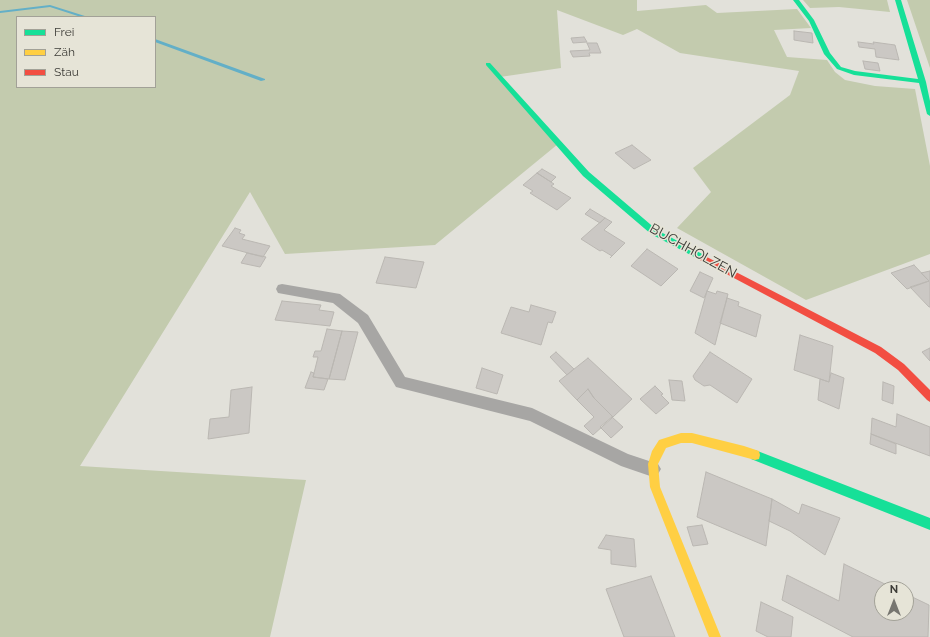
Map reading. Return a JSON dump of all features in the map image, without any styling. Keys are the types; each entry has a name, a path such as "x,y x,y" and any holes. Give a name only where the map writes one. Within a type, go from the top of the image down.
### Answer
{"street":[{"path":"796,0 812,21 828,54 839,68 854,72 923,82"},
{"path":"898,0 923,82 930,114"},
{"name":"BUCHHOLZEN","path":"488,64 586,174 654,232 878,350 901,367 930,397"},
{"path":"715,637 660,503 655,487 653,469 656,455 663,444 672,440 692,438 713,442 778,463 930,524"}],"lane":[{"path":"282,289 336,298 358,314 363,319 402,382 532,415 626,461 653,469"}],"green space":[{"path":"0,0 637,0 637,11 706,5 717,13 797,9 811,28 774,30 787,57 827,60 835,72 845,80 875,86 915,89 930,166 930,254 806,300 677,228 711,192 693,168 790,95 799,71 680,53 637,29 623,35 557,10 561,68 500,77 558,144 435,245 285,254 250,192 80,466 306,480 270,637 0,637"},
{"path":"803,0 887,0 890,12 839,7 810,8"},
{"path":"907,0 930,0 930,68"}],"building":[{"path":"794,31 812,33 813,43 794,40"},
{"path":"584,37 587,42 573,43 571,38"},
{"path":"858,42 874,44 873,42 895,45 899,60 876,57 875,49 859,47"},
{"path":"587,43 597,43 601,53 589,53 590,56 573,57 570,51 590,50"},
{"path":"863,61 878,63 880,71 865,69"},
{"path":"632,145 651,160 634,169 615,153"},
{"path":"542,169 556,177 551,182 537,173"},
{"path":"537,173 554,184 551,186 571,198 557,210 530,193 533,191 523,185"},
{"path":"590,209 605,218 600,223 585,214"},
{"path":"605,218 612,222 604,230 625,243 612,256 602,250 600,251 581,239"},
{"path":"235,228 241,230 239,233 245,235 242,239 270,246 263,257 222,246"},
{"path":"647,249 678,269 661,286 631,266"},
{"path":"247,253 266,257 260,267 241,263"},
{"path":"385,257 424,262 416,288 376,283"},
{"path":"914,265 929,281 907,289 891,273"},
{"path":"930,271 929,307 910,287 929,281 921,273"},
{"path":"700,272 713,278 704,298 690,291"},
{"path":"707,291 716,294 717,291 728,294 715,345 695,333"},
{"path":"727,298 739,302 738,306 761,315 756,337 720,323"},
{"path":"282,301 321,305 319,310 334,312 330,326 275,320"},
{"path":"531,305 556,312 552,323 548,322 541,345 501,333 511,307 529,312"},
{"path":"327,329 342,331 329,379 313,377 318,357 313,357 315,351 321,351"},
{"path":"342,331 358,332 345,380 329,379"},
{"path":"800,335 833,346 829,382 794,370"},
{"path":"930,348 930,361 922,352"},
{"path":"556,352 574,369 567,375 550,357"},
{"path":"710,352 752,379 737,403 710,385 704,386 695,380 693,376"},
{"path":"588,358 632,399 613,417 594,398 588,389 577,400 559,381"},
{"path":"482,368 503,375 497,394 476,388"},
{"path":"311,372 314,373 313,377 328,379 324,390 305,388"},
{"path":"831,373 844,378 839,409 818,400 820,379 829,382"},
{"path":"669,380 682,381 685,401 672,400"},
{"path":"883,382 894,386 893,404 882,400"},
{"path":"655,386 669,403 656,414 640,399"},
{"path":"252,387 249,433 208,439 210,419 229,417 231,390"},
{"path":"588,389 594,398 613,417 593,435 584,426 594,417 577,400"},
{"path":"897,414 930,427 930,456 871,434 872,418 896,427"},
{"path":"612,417 623,427 611,438 600,427"},
{"path":"871,434 896,444 896,454 870,444"},
{"path":"706,472 772,499 766,546 697,517"},
{"path":"772,499 799,514 802,504 840,518 825,555 790,531 769,521"},
{"path":"702,525 708,544 693,546 687,527"},
{"path":"606,535 634,539 636,567 611,564 611,550 598,548"},
{"path":"844,564 879,581 874,581 874,621 914,621 914,598 929,605 928,637 853,637 782,600 787,575 839,601"},
{"path":"651,576 675,637 624,637 606,589"},
{"path":"761,602 793,617 791,637 768,637 756,631"}],"waterway":[{"path":"0,12 50,6 83,16"},
{"path":"156,40 263,80"}],"traffic: fast":[{"path":"796,0 812,21 827,54 839,68 854,73 923,82"},
{"path":"898,0 916,58 930,114"},
{"path":"488,64 586,174 654,232 703,258"},
{"path":"755,455 930,524"}],"traffic: slow":[{"path":"715,637 655,487 653,464 656,455 663,444 681,438 692,438 755,455"}],"traffic: jam":[{"path":"703,258 878,350 901,367 930,397"}]}
